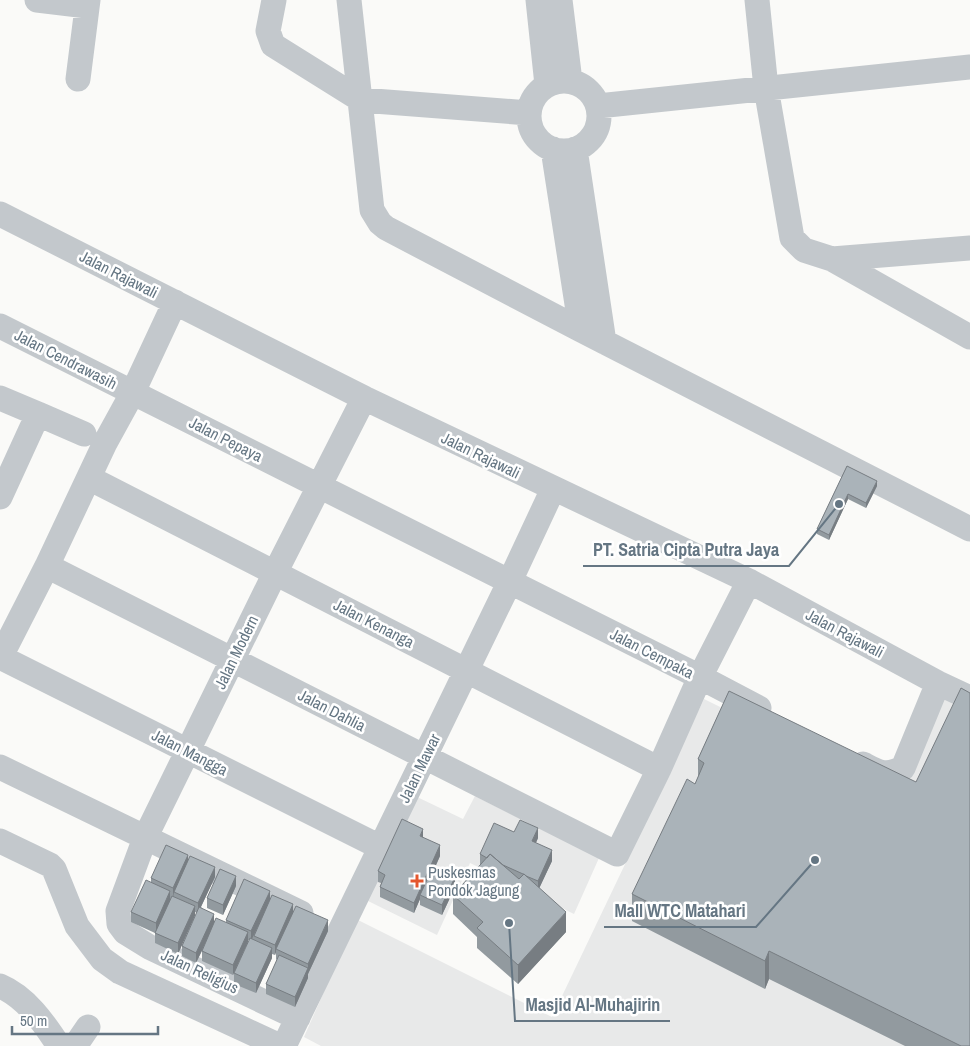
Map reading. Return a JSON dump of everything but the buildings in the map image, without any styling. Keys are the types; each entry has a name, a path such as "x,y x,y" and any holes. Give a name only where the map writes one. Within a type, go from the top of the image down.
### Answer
{"street":[{"path":"37,0 88,3 78,79"},
{"path":"274,0 268,31 273,45 361,100 529,113"},
{"path":"349,0 372,210 380,223 386,228 604,342 970,529"},
{"path":"538,0 558,83"},
{"path":"558,83 560,0"},
{"path":"757,0 766,88 792,238 804,250 832,259 970,337"},
{"path":"598,106 970,67"},
{"path":"558,83 581,85 590,92 598,106 598,124 594,135 586,143 564,149 542,143 530,124 529,113 535,97 558,83"},
{"path":"564,149 581,330"},
{"path":"564,149 604,342"},
{"name":"Jalan Rajawali","path":"0,214 364,398 749,581 938,683 968,693"},
{"path":"832,259 970,248"},
{"path":"0,658 105,443 133,392 175,302"},
{"name":"Jalan Cendrawasih","path":"0,326 133,392"},
{"name":"Jalan Pepaya","path":"133,392 319,485"},
{"path":"0,398 84,434"},
{"name":"Jalan Modern","path":"118,911 146,838 187,751 275,572 364,398"},
{"path":"0,497 38,414"},
{"name":"Jalan Kenanga","path":"89,478 660,769"},
{"name":"Jalan Cempaka","path":"319,485 778,718"},
{"name":"Jalan Mawar","path":"282,1046 298,1018 340,932 553,489"},
{"name":"Jalan Dahlia","path":"46,566 617,854 660,769"},
{"path":"660,769 700,677 749,581"},
{"name":"Jalan Mangga","path":"0,658 380,847"},
{"path":"847,755 881,773 903,768 938,683"},
{"path":"0,767 340,932"},
{"path":"0,841 50,865 54,869 77,926 102,959 120,972 282,1046"},
{"name":"Jalan Religius","path":"118,911 119,924 125,932 151,948 298,1018"},
{"path":"0,986 11,990 31,1008 59,1046"}],"shaded area":[{"path":"927,689 970,710 970,1046 321,1046 304,1037 356,919 552,1017 704,699 881,787"},
{"name":"Puskesmas Pondok Jagung","path":"415,796 463,819 475,796 599,858 574,914 470,863 437,935 364,899"}],"place":[{"name":"PT. Satria Cipta Putra Jaya","path":"839,504"},
{"name":"Mall WTC Matahari","path":"815,860"},
{"name":"Puskesmas Pondok Jagung","path":"417,881"},
{"name":"Masjid Al-Muhajirin","path":"509,923"}]}
